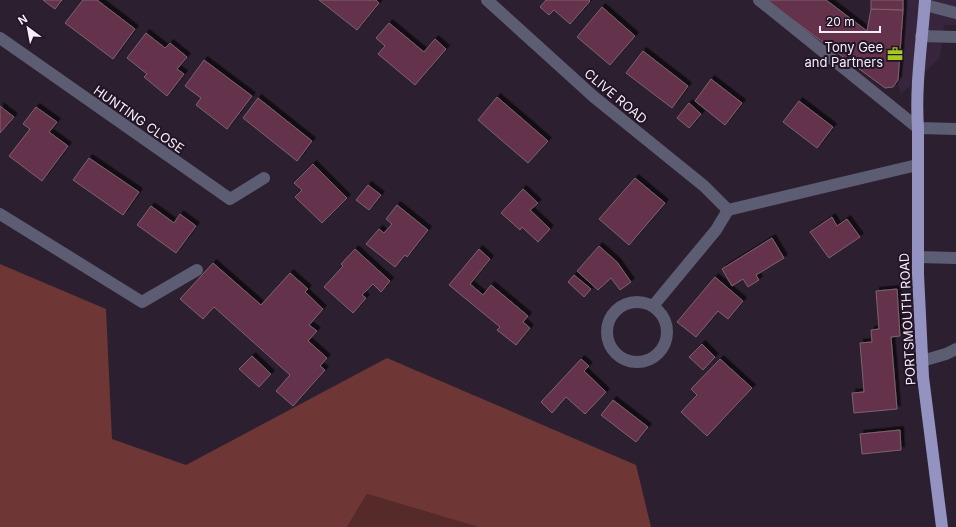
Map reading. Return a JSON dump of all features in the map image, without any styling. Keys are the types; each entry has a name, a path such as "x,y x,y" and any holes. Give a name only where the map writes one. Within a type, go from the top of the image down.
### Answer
{"main road":[{"name":"PORTSMOUTH ROAD","path":"925,3 921,36 917,108 918,257 922,361 942,527"}],"street":[{"name":"CLIVE ROAD","path":"487,0 594,97 704,186 728,210"},
{"path":"759,0 918,128 956,129"},
{"path":"925,3 956,13"},
{"path":"921,36 956,37"},
{"name":"HUNTING CLOSE","path":"0,38 230,199 264,178"},
{"path":"653,306 716,230 728,210 917,165"},
{"path":"0,214 142,302 197,270"},
{"path":"918,257 956,258"},
{"path":"633,302 653,306 661,316 667,328 666,338 662,348 655,356 640,362 629,361 620,357 610,346 607,336 607,326 611,316 623,305 633,302"},
{"path":"922,361 946,354 956,348"}],"shaded area":[{"path":"872,0 956,0 956,25 944,25 940,58 901,94"},
{"path":"0,264 106,309 112,439 186,465 387,358 636,465 651,527 478,527 367,494 347,527 0,527"},
{"path":"367,494 478,527 347,527"}],"building":[{"path":"43,0 62,0 55,9"},
{"path":"83,0 97,0 135,29 113,59 65,23"},
{"path":"319,0 376,0 379,3 357,30"},
{"path":"546,0 590,1 570,24 554,10 549,15 540,7"},
{"path":"766,0 826,0 867,31 871,9 903,10 898,80 893,87 885,88"},
{"path":"871,0 903,0 903,10 871,9"},
{"path":"602,7 635,36 610,65 577,37"},
{"path":"389,23 424,52 435,39 446,49 415,85 378,54 385,46 376,38"},
{"path":"146,33 165,48 170,43 187,57 177,69 184,74 167,96 144,77 147,74 127,58"},
{"path":"643,51 688,86 672,108 626,73"},
{"path":"204,60 252,96 227,129 196,105 201,98 185,86"},
{"path":"711,79 742,103 725,125 695,101"},
{"path":"497,97 548,141 528,163 478,120"},
{"path":"258,98 312,141 297,161 243,118"},
{"path":"799,101 833,127 817,148 783,122"},
{"path":"689,103 701,114 689,128 677,118"},
{"path":"0,106 14,117 0,133"},
{"path":"36,107 57,122 49,132 68,146 42,181 9,156 30,129 23,124"},
{"path":"89,158 139,192 123,215 73,180"},
{"path":"313,164 347,198 322,223 295,197 302,190 294,183"},
{"path":"635,178 665,203 629,245 599,219"},
{"path":"368,185 381,195 369,210 356,200"},
{"path":"523,189 538,203 530,210 550,229 538,242 522,227 520,230 501,213"},
{"path":"397,205 428,230 407,257 405,255 395,267 366,244 379,229 384,233 392,224 386,219"},
{"path":"151,206 174,223 180,214 196,226 176,253 137,225"},
{"path":"832,217 837,226 847,219 860,237 829,258 810,232"},
{"path":"772,238 784,258 756,275 759,280 748,287 743,279 732,286 722,269"},
{"path":"599,246 617,262 631,282 620,290 611,278 598,290 577,271"},
{"path":"355,249 390,281 381,292 373,284 362,295 366,298 353,313 324,287 343,266 341,264"},
{"path":"479,249 490,259 470,284 483,295 491,285 528,316 523,322 530,328 516,345 497,330 500,327 449,285"},
{"path":"213,263 261,305 290,273 308,289 305,292 323,309 309,325 317,331 308,341 327,358 320,366 325,370 293,406 276,391 290,375 214,307 203,319 180,299"},
{"path":"574,275 591,289 584,297 568,282"},
{"path":"715,277 743,301 728,319 718,311 696,337 677,322"},
{"path":"897,289 900,336 891,337 897,409 854,413 852,393 864,392 860,343 872,342 871,330 879,329 876,291"},
{"path":"702,344 715,357 703,370 689,357"},
{"path":"252,356 271,374 259,387 239,369"},
{"path":"581,359 589,366 584,371 606,392 585,414 566,397 552,413 541,402"},
{"path":"720,359 752,388 707,436 681,412 697,395 691,389"},
{"path":"613,400 648,427 636,442 601,415"},
{"path":"900,430 901,450 862,454 860,434"}],"place":[{"name":"Tony Gee and Partners","path":"895,54"}]}
